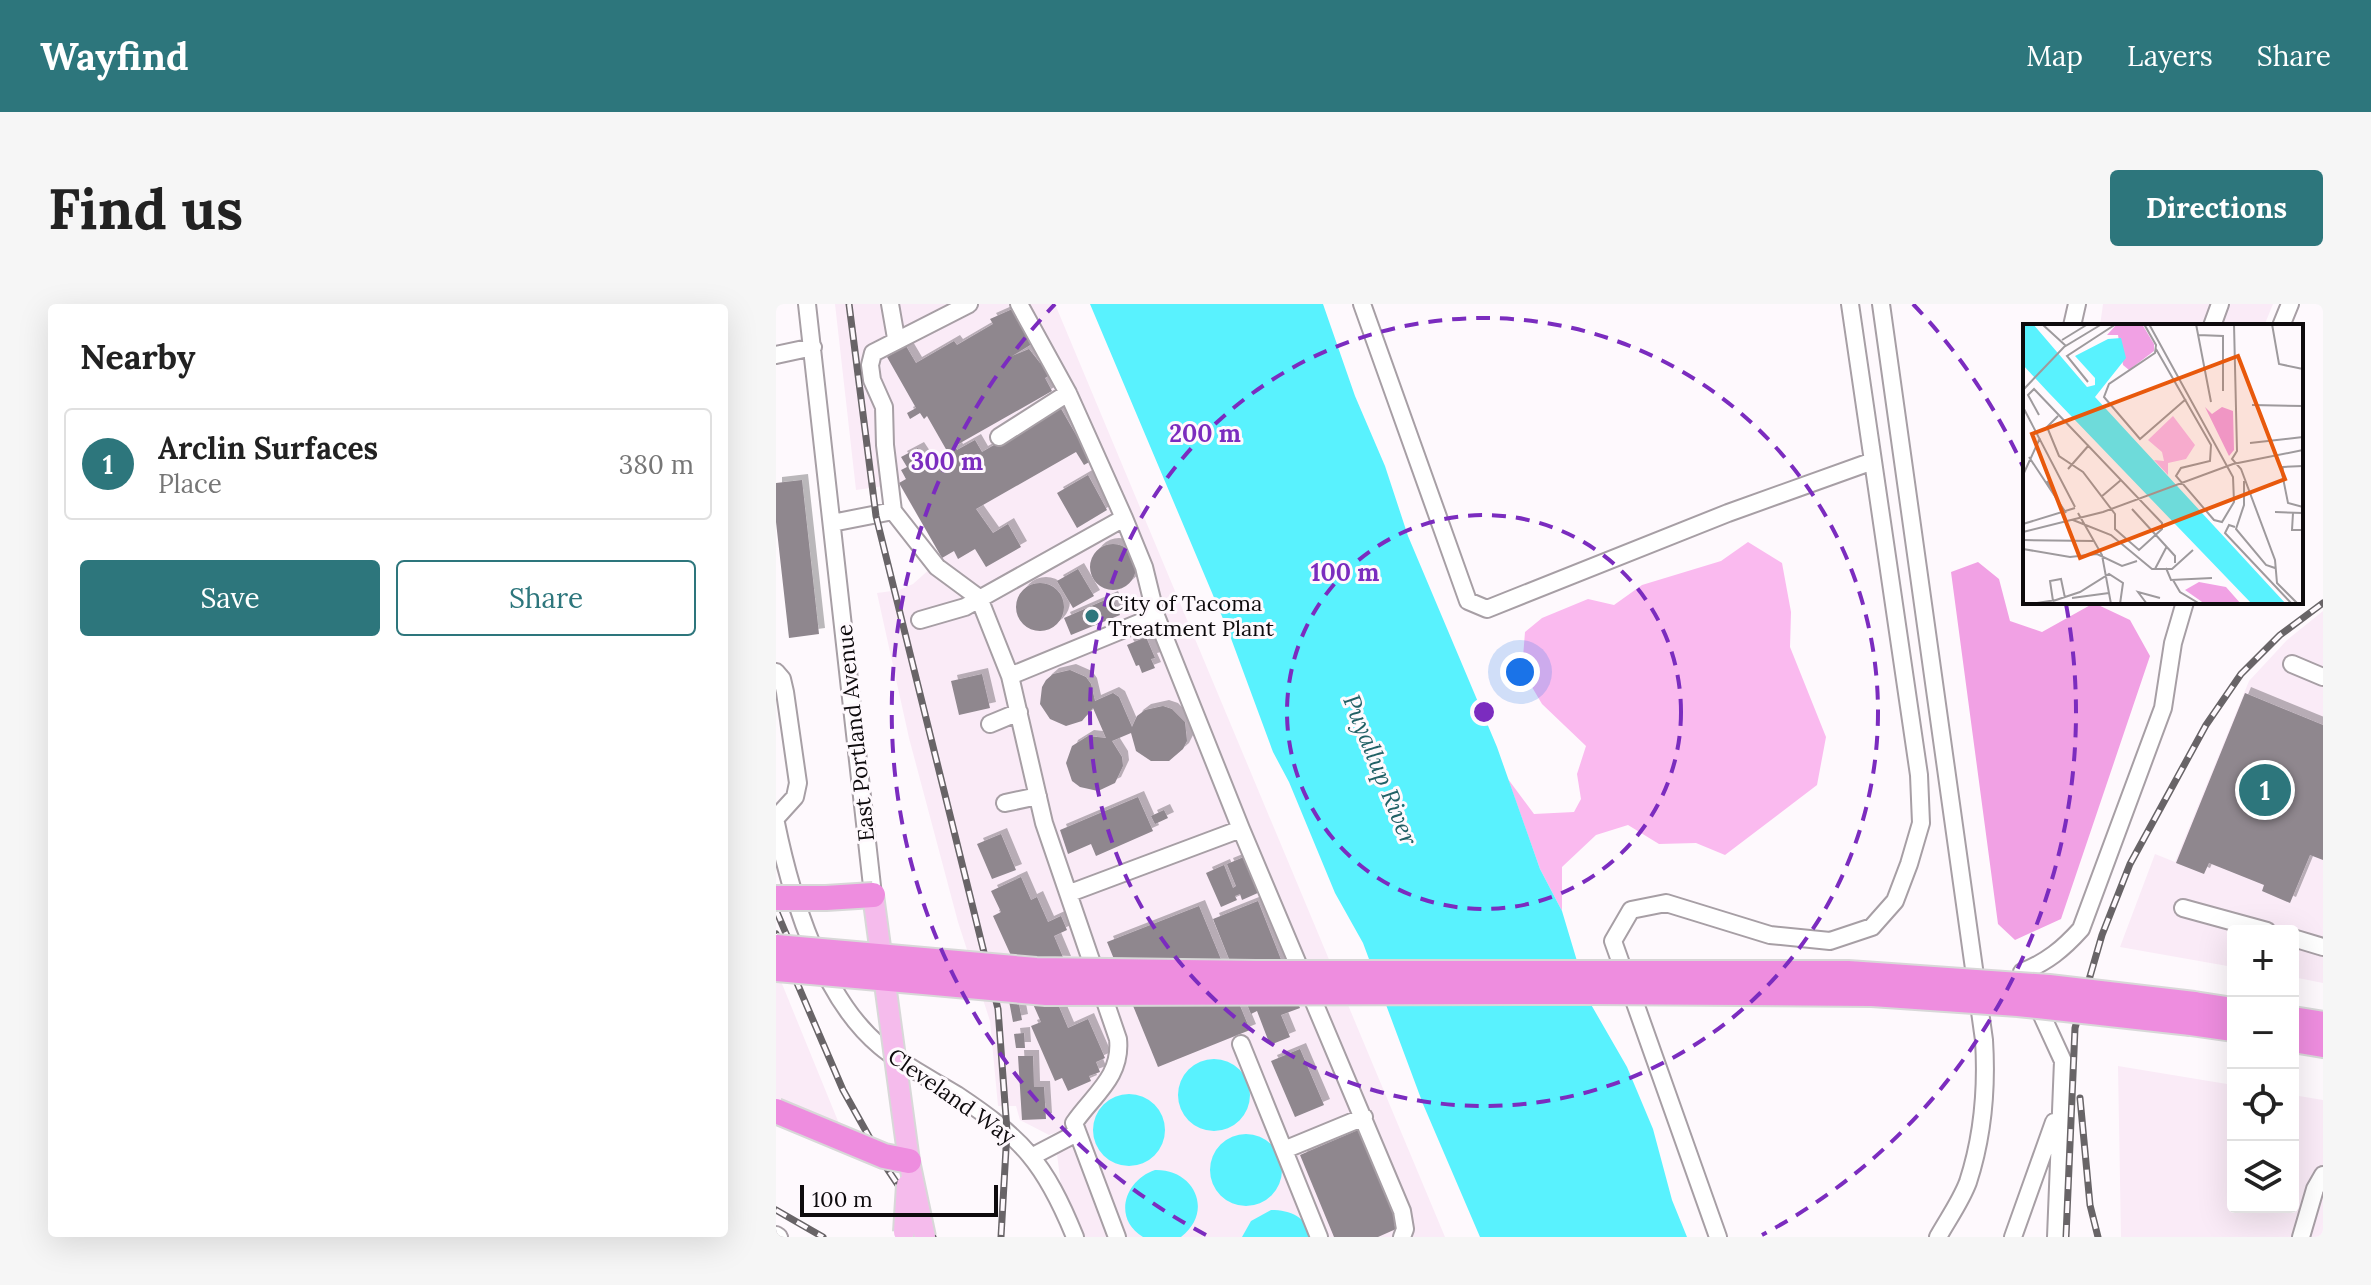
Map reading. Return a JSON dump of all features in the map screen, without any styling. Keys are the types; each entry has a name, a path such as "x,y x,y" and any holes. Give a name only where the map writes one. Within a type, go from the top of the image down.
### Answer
{"highway":[{"path":"776,898 826,898 873,887"},
{"path":"776,947 1036,970 1848,973 2049,987 2192,1014 2227,1027"},
{"path":"776,969 1046,993 1872,994 2192,1014 2227,1011"},
{"path":"2299,1020 2323,1024"},
{"path":"2299,1041 2323,1045"},
{"path":"776,1111 884,1156 909,1161"}],"main road":[{"name":"East Portland Avenue","path":"873,887 909,1161 925,1237"},
{"name":"East Portland Avenue","path":"904,1232 909,1161"}],"street":[{"name":"East Portland Avenue","path":"807,304 873,887"},
{"path":"890,304 896,338"},
{"path":"969,304 896,338 873,353 870,365 872,380 884,407 893,511 937,567 979,598 1010,676 1044,823 1118,1039 1119,1054 1108,1081 1074,1123 1117,1237"},
{"path":"1019,304 1068,393 1124,518 1144,567 1156,616 1241,829 1402,1211 1405,1229 1402,1237"},
{"path":"1362,304 1468,601 1487,609 1728,513 1873,461"},
{"path":"1718,1237 1613,941 1631,910 1666,903 1770,935 1830,941 1872,927 1895,901 1921,823 1919,775 1850,304"},
{"path":"1881,304 1984,1040 1987,1088 1967,1184 1938,1237"},
{"path":"2072,324 2077,304"},
{"path":"2213,324 2220,304"},
{"path":"2282,324 2290,304"},
{"path":"776,355 813,347"},
{"path":"999,437 1068,393"},
{"path":"832,523 893,511"},
{"path":"920,620 965,607 1124,518"},
{"path":"2056,1237 2063,1061 2022,972 2052,957 2081,929 2163,708 2173,643 2184,604"},
{"path":"1010,676 1156,616"},
{"path":"2292,664 2323,677"},
{"path":"776,672 782,679 785,692 798,783 795,797 776,820"},
{"path":"990,724 1019,712"},
{"path":"1005,803 1038,796"},
{"name":"Cleveland Way","path":"776,820 803,920 823,969 852,1015 878,1045 1014,1136 1033,1156 1053,1189 1075,1237"},
{"path":"1070,893 1241,829"},
{"path":"2183,908 2245,925"},
{"path":"2299,940 2323,947"},
{"path":"1241,1044 1319,1237"},
{"path":"2013,1237 2061,1099"},
{"path":"1284,1150 1364,1117"},
{"path":"1033,1156 1077,1133"},
{"path":"2301,1237 2315,1189 2323,1175"}],"shaded area":[{"path":"835,304 1055,304 1445,1237 1082,1237 1061,1186 1057,1154 1064,1149 1057,1132 1049,1135 1020,1120 1016,1106 998,1106 990,1021 958,922 909,738 877,593 899,590 913,584 942,558 899,484 856,490"},
{"path":"2103,304 2273,304 2265,324 2100,324"},
{"path":"1748,542 1782,563 1791,612 1790,647 1826,737 1817,785 1725,855 1696,843 1659,844 1628,825 1596,835 1562,867 1562,911 1540,869 1508,779 1534,814 1574,812 1581,799 1577,774 1586,746 1542,704 1522,670 1525,632 1542,618 1588,599 1614,605 1642,585 1721,561"},
{"path":"1978,562 1999,579 2010,621 2042,632 2096,604 2130,620 2150,656 2061,919 2015,940 1998,924 1951,572"},
{"path":"2323,611 2323,983 2299,978 2299,925 2227,925 2227,966 2120,947 2155,854 2175,862 2249,681 2287,640"},
{"path":"776,969 840,1126 776,1101"},
{"path":"2118,1066 2227,1084 2227,1213 2299,1213 2299,1096 2323,1100 2323,1237 2121,1237"}],"water":[{"name":"Puyallup River","path":"1090,304 1323,304 1355,396 1385,466 1408,536 1497,747 1540,869 1562,911 1589,1001 1627,1067 1653,1129 1672,1200 1687,1237 1480,1237 1423,1104 1363,943 1335,893 1289,782 1273,752 1229,633"},
{"path":"1207,1059 1221,1059 1240,1069 1250,1088 1250,1102 1240,1121 1221,1131 1207,1131 1188,1121 1178,1102 1178,1088 1188,1069"},
{"path":"1122,1094 1136,1094 1155,1104 1165,1123 1165,1137 1155,1156 1136,1166 1122,1166 1103,1156 1093,1137 1093,1123 1103,1104"},
{"path":"1239,1134 1253,1134 1272,1144 1282,1163 1282,1177 1272,1196 1253,1206 1239,1206 1220,1196 1210,1177 1210,1163 1220,1144"},
{"path":"1155,1170 1181,1177 1190,1184 1195,1194 1198,1205 1196,1216 1181,1237 1143,1237 1128,1220 1125,1210 1130,1191 1136,1182"},
{"path":"1271,1210 1297,1216 1306,1224 1312,1237 1242,1237 1251,1221"}],"building":[{"path":"1017,307 1037,341 1012,356 1029,349 1040,363 1045,360 1053,373 1045,378 1052,391 955,446 957,450 975,440 982,452 1060,407 1091,461 1084,465 1076,452 976,509 993,533 1008,524 1021,547 986,567 975,549 958,559 954,551 942,558 899,483 906,479 901,470 907,467 901,457 918,448 932,469 951,458 927,416 924,419 920,413 910,419 907,413 916,408 887,357 906,346 916,363 954,341 957,345 993,324 990,319"},
{"path":"1088,475 1107,510 1077,528 1057,493"},
{"path":"802,480 819,634 789,638 776,522 776,483"},
{"path":"1113,544 1130,550 1136,567 1130,584 1113,590 1096,584 1090,567 1096,550"},
{"path":"1078,569 1094,596 1073,608 1057,581"},
{"path":"1040,583 1057,590 1064,607 1057,624 1040,631 1023,624 1016,607 1023,590"},
{"name":"City of Tacoma Treatment Plant","path":"1112,597 1120,615 1071,635 1064,618"},
{"path":"1146,637 1155,658 1151,659 1155,668 1142,673 1127,645"},
{"path":"1070,670 1086,677 1095,701 1113,693 1119,697 1132,727 1137,716 1145,710 1163,706 1172,709 1185,722 1187,741 1183,749 1169,761 1151,761 1136,751 1131,733 1112,741 1122,757 1123,766 1115,783 1098,791 1080,787 1072,781 1066,763 1072,746 1088,736 1106,738 1093,708 1082,721 1066,726 1050,719 1040,704 1046,680 1053,674"},
{"path":"982,674 990,708 959,715 951,681"},
{"path":"2245,693 2323,725 2323,860 2310,855 2290,903 2262,891 2264,885 2209,863 2204,874 2176,863"},
{"path":"1138,797 1153,831 1096,856 1091,844 1068,854 1060,830"},
{"path":"1164,810 1168,818 1155,824 1151,816"},
{"path":"1001,834 1016,870 992,879 977,844"},
{"path":"1244,857 1260,892 1242,900 1240,894 1235,896 1237,900 1221,907 1206,873 1224,865 1233,888 1236,886 1227,864"},
{"path":"1021,877 1031,900 1037,897 1048,922 1061,916 1067,930 1054,936 1065,962 1013,960 993,916 1001,912 991,891"},
{"path":"1258,901 1300,1008 1281,1015 1290,1037 1270,1045 1257,1011 1251,1014 1213,919"},
{"path":"1199,906 1250,1030 1158,1067 1107,942"},
{"path":"1054,995 1068,1028 1088,1019 1105,1058 1096,1062 1100,1072 1089,1076 1091,1081 1068,1091 1062,1078 1055,1081 1031,1026 1041,1022 1033,1004"},
{"path":"1018,999 1022,1020 1013,1022 1009,1001"},
{"path":"1024,1033 1025,1048 1016,1048 1014,1034"},
{"path":"1300,1049 1324,1105 1295,1117 1271,1061"},
{"path":"1018,1056 1033,1056 1034,1087 1044,1087 1046,1119 1022,1120"},
{"path":"1358,1130 1397,1223 1394,1224 1396,1229 1378,1237 1334,1237 1300,1155"}],"railway":[{"path":"849,304 876,516 998,1009 1007,1131 1001,1237"},
{"path":"2066,1237 2075,1028 2102,935 2130,864 2206,725 2241,674 2280,635 2323,603"},
{"path":"776,910 790,943"},
{"path":"776,934 843,1090 886,1167 933,1237"},
{"path":"2080,1098 2090,1205 2098,1237"},
{"path":"776,1210 823,1237"}],"place":[{"name":"City of Tacoma Treatment Plant","path":"1092,616"},
{"name":"Arclin Surfaces","path":"2265,790"}]}
